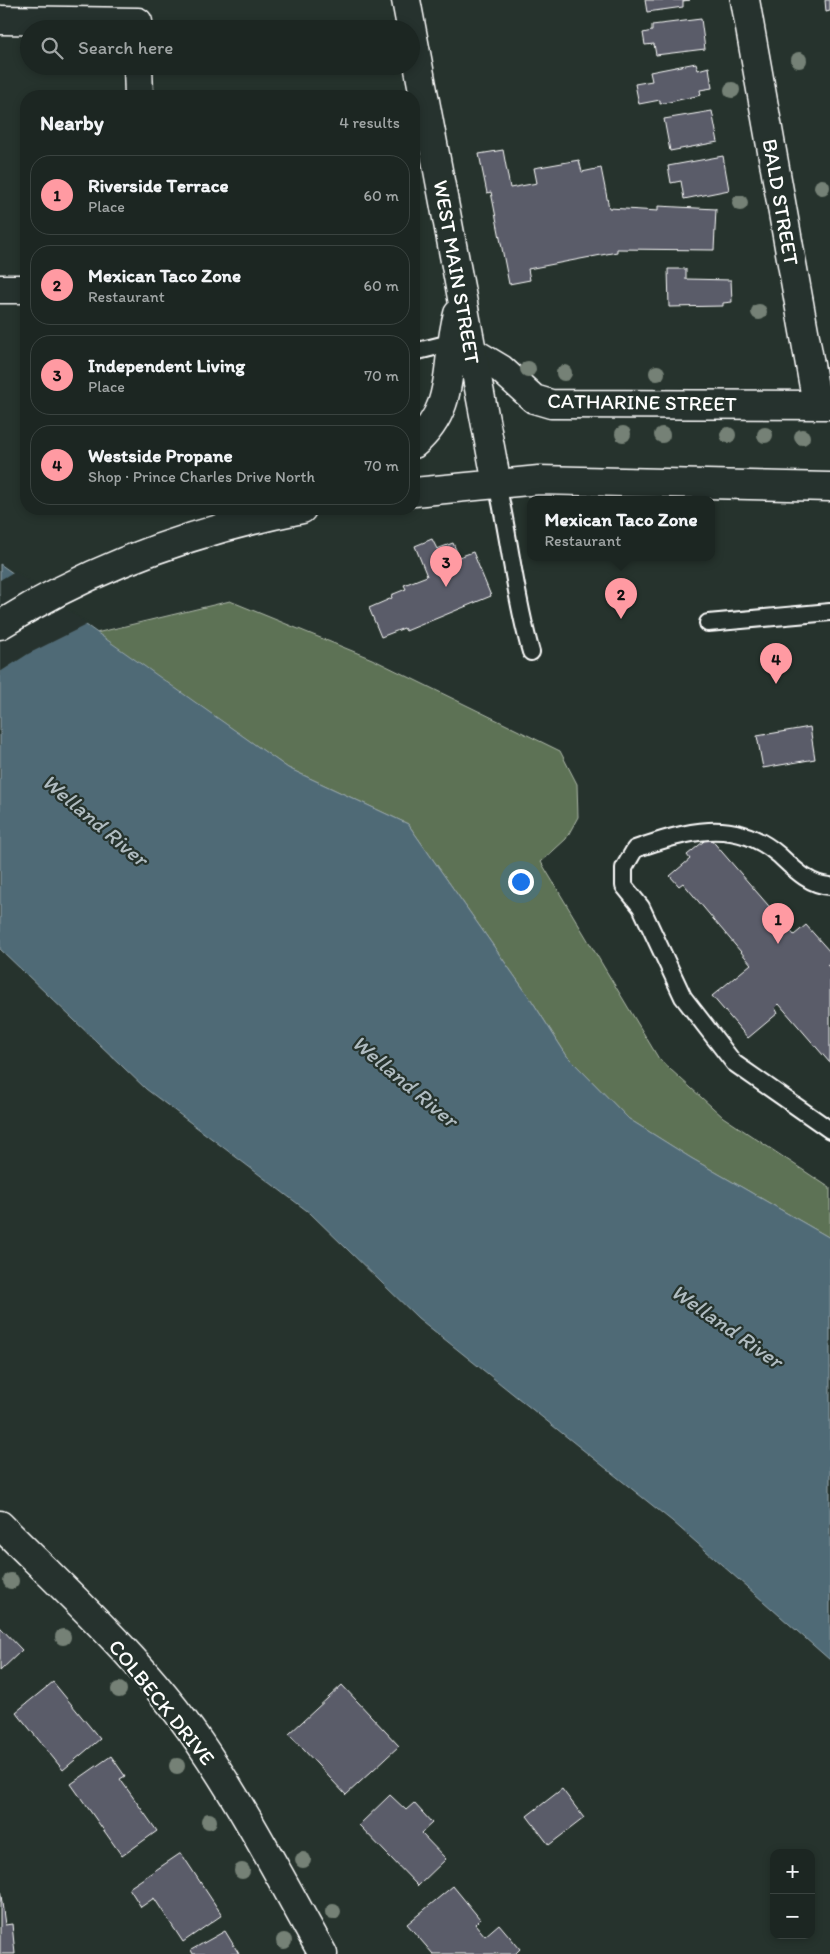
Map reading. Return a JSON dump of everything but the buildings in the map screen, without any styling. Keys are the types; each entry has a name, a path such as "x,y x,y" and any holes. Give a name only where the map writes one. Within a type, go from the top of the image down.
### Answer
{"street":[{"name":"WEST MAIN STREET","path":"406,0 410,20"},
{"name":"BALD STREET","path":"745,0 823,404"},
{"path":"0,20 138,17"},
{"path":"138,75 138,90"},
{"name":"WEST MAIN STREET","path":"420,75 462,300 464,344 497,484"},
{"path":"0,289 20,289"},
{"name":"CATHARINE STREET","path":"464,344 501,369 527,394 542,402 567,404 823,404"},
{"path":"420,438 432,426 445,400 464,344"},
{"path":"420,491 539,480 830,487"},
{"path":"0,625 90,577 195,534 276,515"},
{"name":"COLBECK DRIVE","path":"0,1525 111,1638 152,1683 199,1741 323,1954"}],"lane":[{"path":"420,351 464,344"},
{"path":"497,484 508,527 521,620 531,652"},
{"path":"708,623 830,612"},
{"path":"830,886 823,886 796,872 757,838 726,830 676,835 634,849 624,868 624,886 641,907 683,997 734,1063 830,1130"}],"green space":[{"path":"230,601 372,659 560,751 577,784 578,817 566,839 541,862 659,1059 723,1117 830,1188 830,1238 691,1158 629,1119 567,1056 532,1001 408,824 288,768 96,633"}],"water":[{"name":"Welland River","path":"0,564 288,768 408,824 532,1001 567,1056 629,1119 691,1158 830,1238 830,1660 672,1521 418,1318 310,1213 146,1089 0,949"}],"pier":[{"path":"15,571 88,624 28,654 0,672 0,580"}],"place":[{"name":"Independent Living","path":"446,587"},
{"name":"Mexican Taco Zone","path":"621,619"},
{"name":"Westside Propane","path":"776,684"},
{"name":"Riverside Terrace","path":"778,944"}]}
